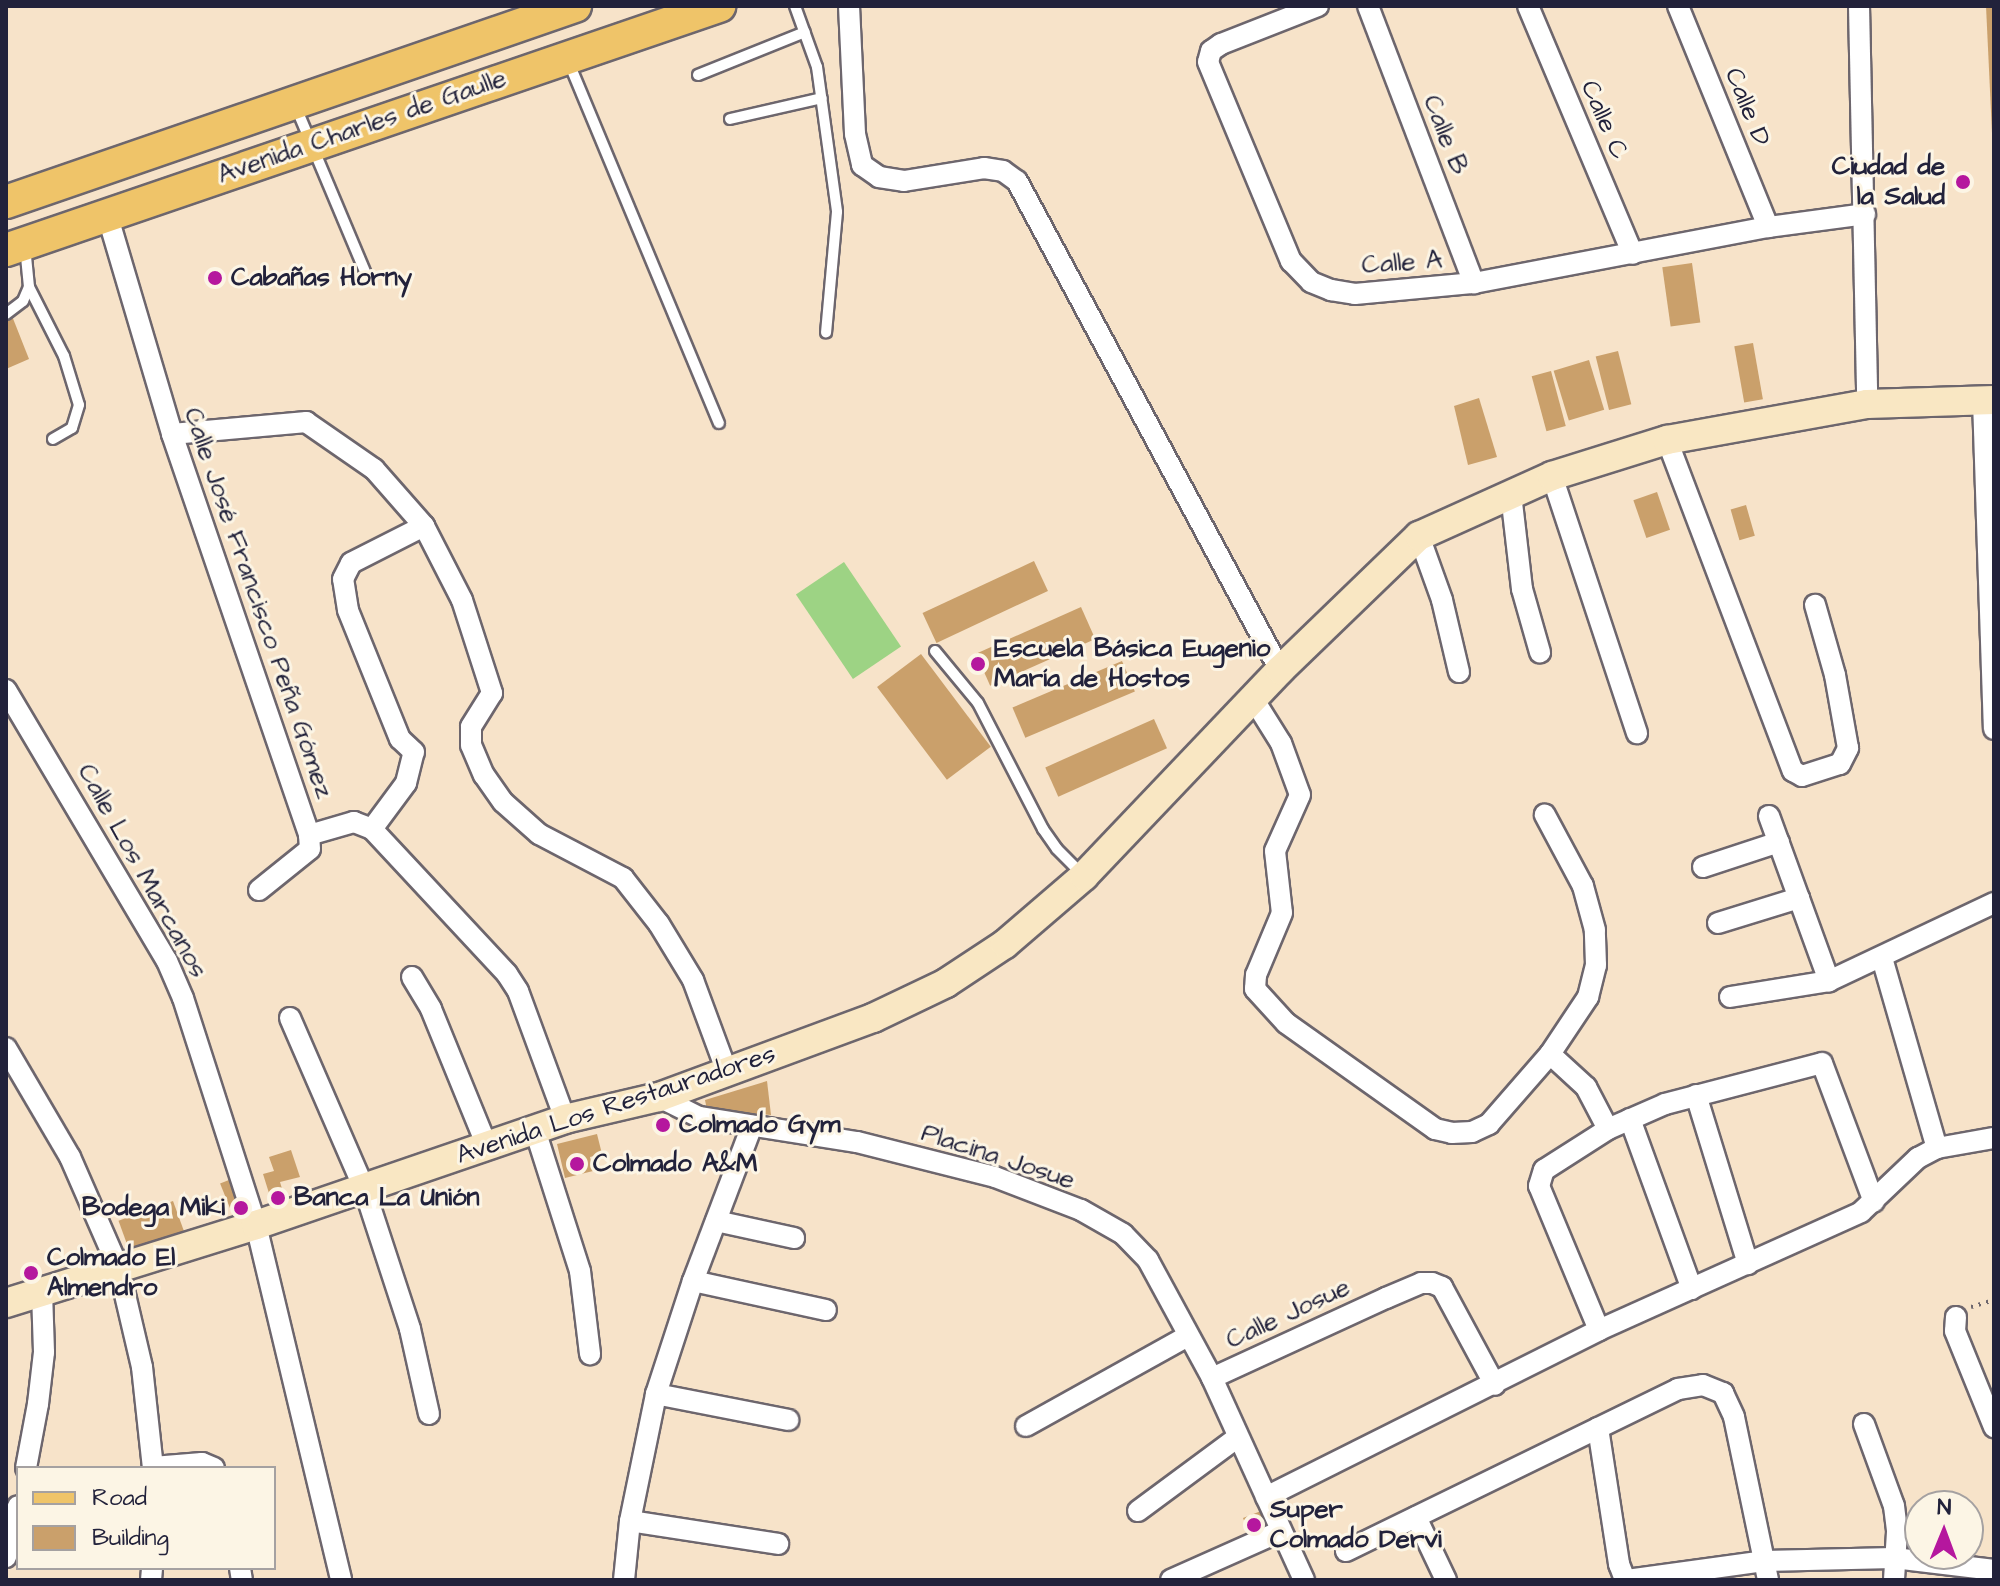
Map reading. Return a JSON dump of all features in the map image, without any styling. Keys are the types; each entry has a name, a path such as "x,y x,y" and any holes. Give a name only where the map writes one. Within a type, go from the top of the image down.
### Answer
{"main road":[{"name":"Avenida Charles de Gaulle","path":"6,202 575,6"},
{"name":"Avenida Charles de Gaulle","path":"15,246 719,6"}],"street":[{"path":"849,6 855,134 862,165 879,177 904,181 984,168 1003,171 1017,181 1280,670"},
{"name":"Calle A","path":"1318,6 1221,44 1211,51 1208,62 1291,261 1311,282 1355,294 1474,283 1768,227 1865,214"},
{"name":"Calle B","path":"1368,6 1474,283"},
{"name":"Calle C","path":"1528,6 1633,254"},
{"name":"Calle D","path":"1678,6 1768,227"},
{"path":"1859,6 1867,404"},
{"name":"Calle José Francisco Peña Gómez","path":"107,214 172,434 309,835 354,822 372,829"},
{"path":"1989,400 1994,729"},
{"name":"Avenida Los Restauradores","path":"6,1303 256,1225 565,1119 659,1097 873,1018 946,983 1005,944 1084,876 1280,670 1419,536 1511,494 1552,476 1667,440 1867,404 1989,400"},
{"path":"172,434 306,422 374,469 424,526 462,600 492,693 471,727 471,745 484,775 503,802 539,834 623,878 659,924 693,980 727,1072"},
{"path":"1667,440 1793,771 1802,776 1840,764 1848,748 1835,675 1815,605"},
{"path":"1552,476 1637,733"},
{"path":"1511,494 1522,589 1540,652"},
{"path":"424,526 351,563 343,579 348,610 400,739 414,752 406,783 372,829 513,983 565,1119"},
{"path":"1419,536 1442,600 1459,672"},
{"name":"Calle Los Marcanos","path":"6,690 167,961 183,998 256,1225 341,1580"},
{"path":"1254,700 1281,743 1300,795 1275,851 1282,913 1256,975 1257,995 1286,1023 1435,1129 1452,1133 1472,1132 1489,1124 1550,1054 1588,997 1596,965 1595,930 1583,886 1545,815"},
{"path":"1769,816 1829,981"},
{"path":"259,890 310,849 309,835"},
{"path":"1703,867 1779,842"},
{"path":"1718,923 1799,898"},
{"path":"1730,997 1829,981 1994,903"},
{"path":"1882,958 1937,1148"},
{"path":"412,977 431,1009 487,1146"},
{"path":"290,1018 364,1188 410,1329 429,1414"},
{"path":"6,1048 70,1157 119,1269 142,1367 153,1466"},
{"path":"1550,1054 1586,1087 1608,1129"},
{"path":"1599,1330 1539,1186 1544,1170 1608,1129 1696,1095 1822,1063 1874,1202"},
{"path":"1696,1095 1748,1264"},
{"name":"Placina Josue","path":"659,1097 699,1117 857,1142 995,1177 1081,1210 1123,1234 1148,1260 1212,1378 1279,1532 1304,1580"},
{"path":"1630,1119 1692,1289"},
{"path":"624,1580 630,1521 656,1394 693,1281 752,1126"},
{"path":"535,1130 580,1271 590,1354"},
{"path":"1266,1497 1495,1385 1599,1330 1828,1229 1874,1202 1918,1158 1937,1148 1994,1138"},
{"path":"716,1221 794,1238"},
{"path":"693,1281 826,1310"},
{"name":"Calle Josue","path":"1212,1378 1421,1283 1442,1287 1495,1385"},
{"path":"26,1466 44,1352 42,1292"},
{"path":"1956,1317 1955,1331 1993,1421"},
{"path":"1026,1426 1188,1336"},
{"path":"1346,1551 1678,1389 1703,1385 1723,1393 1734,1417 1766,1570"},
{"path":"656,1394 788,1420"},
{"path":"1864,1424 1894,1506 1897,1532 1894,1580"},
{"path":"1598,1428 1619,1564 1626,1580 1894,1558 1994,1570"},
{"path":"1138,1511 1238,1437"},
{"path":"165,1466 202,1463 209,1466"},
{"path":"1416,1517 1446,1580"},
{"path":"6,1557 16,1518"},
{"path":"630,1521 778,1544"},
{"path":"1171,1580 1279,1532"}],"lane":[{"path":"795,6 822,98 837,212 826,333"},
{"path":"698,75 805,32"},
{"path":"567,58 719,423"},
{"path":"730,119 822,98"},
{"path":"295,103 367,276"},
{"path":"15,246 29,287 64,356 79,405 72,428 53,439"},
{"path":"6,314 23,301 29,287"},
{"path":"935,651 978,703 1043,829 1057,849 1084,876"}],"green space":[{"path":"844,562 901,647 853,679 796,594"}],"building":[{"path":"1986,6 1994,6 1994,133 1992,133"},
{"path":"1692,263 1700,322 1671,327 1662,267"},
{"path":"12,316 29,359 6,369 6,318"},
{"path":"1753,343 1763,399 1744,402 1734,346"},
{"path":"1618,351 1631,404 1609,410 1596,357"},
{"path":"1589,360 1604,410 1569,421 1554,371"},
{"path":"1551,371 1566,426 1546,431 1532,376"},
{"path":"1479,398 1497,457 1468,465 1454,406"},
{"path":"1657,492 1670,530 1646,538 1633,500"},
{"path":"1746,505 1755,536 1739,540 1731,509"},
{"path":"1034,561 1048,591 936,643 923,613"},
{"path":"1081,607 1095,639 990,686 976,654"},
{"path":"921,654 991,747 947,780 877,687"},
{"path":"1122,661 1135,691 1025,738 1012,707"},
{"path":"1154,719 1167,748 1058,797 1045,767"},
{"path":"767,1081 771,1115 707,1110 705,1100"},
{"name":"Colmado A&M","path":"597,1134 602,1154 590,1157 593,1171 565,1178 557,1144"},
{"path":"291,1150 300,1177 280,1182 286,1202 273,1206 263,1174 274,1171 269,1157"},
{"path":"234,1178 247,1210 233,1216 220,1184"},
{"path":"173,1201 184,1232 130,1252 118,1221"},
{"name":"Super Colmado Dervi","path":"1261,1511 1265,1522 1262,1528 1249,1533 1243,1518"}],"place":[{"name":"Ciudad de la Salud","path":"1963,182"},
{"name":"Cabañas Horny","path":"215,278"},
{"name":"Escuela Básica Eugenio María de Hostos","path":"978,664"},
{"name":"Colmado Gym","path":"663,1125"},
{"name":"Colmado A&M","path":"577,1164"},
{"name":"Banca La Unión","path":"278,1198"},
{"name":"Bodega Miki","path":"241,1208"},
{"name":"Colmado El Almendro","path":"31,1273"},
{"name":"Super Colmado Dervi","path":"1254,1525"}]}
